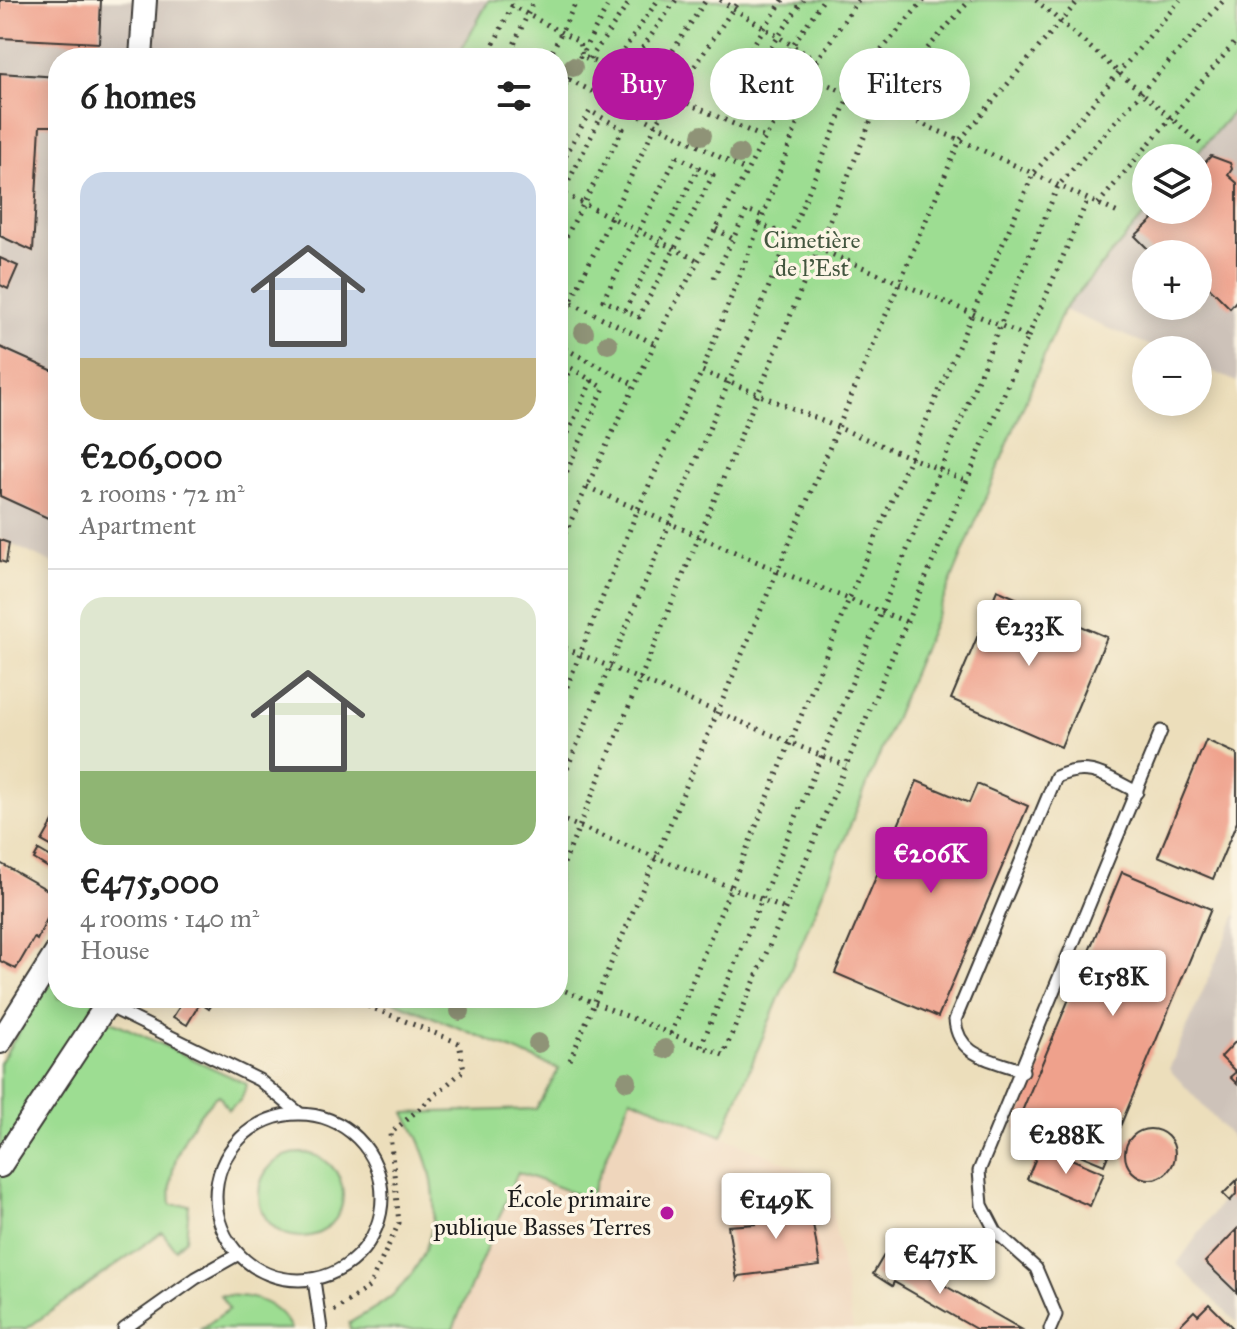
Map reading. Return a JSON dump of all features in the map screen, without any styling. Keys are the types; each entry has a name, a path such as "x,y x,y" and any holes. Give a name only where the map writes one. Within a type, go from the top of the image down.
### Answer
{"street":[{"path":"142,48 145,0"},
{"path":"0,1042 48,966"},
{"path":"0,1166 105,1008"}],"lane":[{"path":"1050,1329 1056,1315 1036,1268 996,1232 982,1205 979,1171 1023,1071 1161,731"},
{"path":"1023,1071 964,1048 956,1037 955,1020 960,1005 1056,777 1073,768 1093,770 1137,792"},
{"path":"121,1008 259,1080 299,1113"},
{"path":"299,1113 326,1118 350,1131 369,1151 382,1190 383,1203 377,1230 362,1253 340,1271 314,1280 286,1280 260,1271 237,1255 222,1231 215,1204 217,1177 228,1151 247,1131 272,1118 299,1113"},
{"path":"124,1329 196,1278 237,1255"},
{"path":"314,1280 320,1325"}],"path":[{"path":"512,48 534,0"},
{"path":"554,48 577,0"},
{"path":"611,0 568,79 747,171"},
{"path":"582,56 590,59 631,0"},
{"path":"625,48 658,0"},
{"path":"642,48 676,0"},
{"path":"674,48 706,0"},
{"path":"720,0 797,48"},
{"path":"694,68 739,0"},
{"path":"750,48 783,0"},
{"path":"771,48 803,0"},
{"path":"794,46 823,0"},
{"path":"823,52 858,0"},
{"path":"885,48 924,0"},
{"path":"928,48 970,0"},
{"path":"1036,0 1201,144"},
{"path":"570,1060 960,140 1079,0"},
{"path":"671,1034 849,599 970,313 1033,174 1180,0"},
{"path":"701,1046 1058,186 1224,0"},
{"path":"492,48 512,6 579,42 582,56"},
{"path":"1098,204 1237,40"},
{"path":"694,104 765,138"},
{"path":"568,152 592,112"},
{"path":"568,766 839,114"},
{"path":"568,177 599,120"},
{"path":"568,232 623,129 606,120"},
{"path":"568,306 659,120"},
{"path":"568,522 655,344 777,120"},
{"path":"568,684 638,509 702,371 799,120"},
{"path":"568,854 871,120"},
{"path":"911,120 1118,213"},
{"path":"677,156 713,175 639,317 603,300 639,231 677,156"},
{"path":"625,310 699,167"},
{"path":"568,196 699,261"},
{"path":"568,992 723,1055 1088,199"},
{"path":"714,278 747,210 763,216"},
{"path":"760,224 1028,337"},
{"path":"716,229 733,239"},
{"path":"570,302 655,344"},
{"path":"568,350 635,385"},
{"path":"568,375 571,368 604,388 568,469"},
{"path":"702,371 967,481"},
{"path":"568,433 592,380"},
{"path":"587,486 778,571 907,622"},
{"path":"568,649 846,766"},
{"path":"568,822 785,909"},
{"path":"320,1325 369,1287 399,1223 390,1134 464,1070 459,1043 373,1008"}],"shaded area":[{"path":"0,0 489,0 463,48 48,48 48,561 0,539"},
{"path":"1237,107 1237,382 1212,371 1212,336 1132,338 1063,310 1137,224 1212,224 1212,144 1205,144"},
{"path":"1237,913 1237,1143 1169,1069"},
{"name":"École primaire publique Basses Terres","path":"631,1098 827,1180 853,1329 453,1329 518,1172 589,1199"},
{"path":"1237,1180 1237,1323 1177,1264"}],"green space":[{"name":"Cimetière de l'Est","path":"489,0 1237,0 1237,107 1205,144 1132,144 1132,224 1137,224 1063,310 722,1136 631,1098 589,1199 518,1172 453,1329 350,1329 349,1323 390,1297 413,1272 425,1251 432,1228 432,1182 417,1136 405,1113 536,1109 559,1069 410,1008 568,1008 568,48 463,48"},
{"path":"48,984 48,1008 92,1008 90,1011 247,1084 241,1100 228,1110 219,1095 215,1097 195,1120 181,1146 172,1174 171,1205 189,1205 186,1239 175,1249 162,1232 26,1329 0,1329 0,1063"},
{"path":"301,1153 317,1156 331,1165 340,1179 343,1195 340,1211 331,1225 317,1234 301,1237 285,1234 271,1225 262,1211 259,1195 262,1179 271,1165 285,1156"},
{"path":"220,1295 242,1296 271,1305 291,1329 201,1329 229,1309"}],"building":[{"path":"0,0 101,0 99,43 0,38"},
{"path":"0,73 48,76 48,126 40,126 33,251 0,236"},
{"path":"1212,156 1230,163 1232,169 1228,175 1237,183 1237,300 1230,308 1212,290 1212,240 1139,240 1135,236 1148,224 1212,224"},
{"path":"0,258 18,266 8,289 0,285"},
{"path":"0,347 48,369 48,518 0,496"},
{"path":"0,540 9,543 6,563 0,561"},
{"path":"997,590 1107,637 1061,747 951,699"},
{"path":"1206,740 1237,754 1237,822 1213,879 1158,856"},
{"path":"917,781 969,803 977,784 1028,806 938,1017 835,973"},
{"path":"48,830 48,844 42,841"},
{"path":"39,850 48,855 48,868 34,859"},
{"path":"0,863 48,890 48,917 37,940 34,938 16,969 0,961"},
{"path":"1122,872 1211,909 1104,1165 1015,1128"},
{"path":"179,1008 197,1008 187,1025 173,1017"},
{"path":"1237,1040 1237,1084 1230,1077 1236,1072 1221,1057"},
{"path":"1150,1129 1168,1136 1175,1154 1168,1172 1150,1179 1132,1172 1125,1154 1132,1136"},
{"path":"1041,1146 1104,1173 1090,1206 1027,1179"},
{"path":"1237,1180 1237,1193 1230,1201 1223,1194"},
{"path":"809,1200 820,1266 739,1276 737,1280 728,1226 756,1224 754,1209"},
{"path":"1237,1229 1237,1293 1205,1262"},
{"path":"884,1255 903,1266 905,1263 1021,1329 976,1329 894,1282 892,1286 873,1274"},
{"path":"1209,1304 1232,1327 1176,1329 1194,1311 1198,1315"}],"place":[{"name":"École primaire publique Basses Terres","path":"667,1213"}]}
